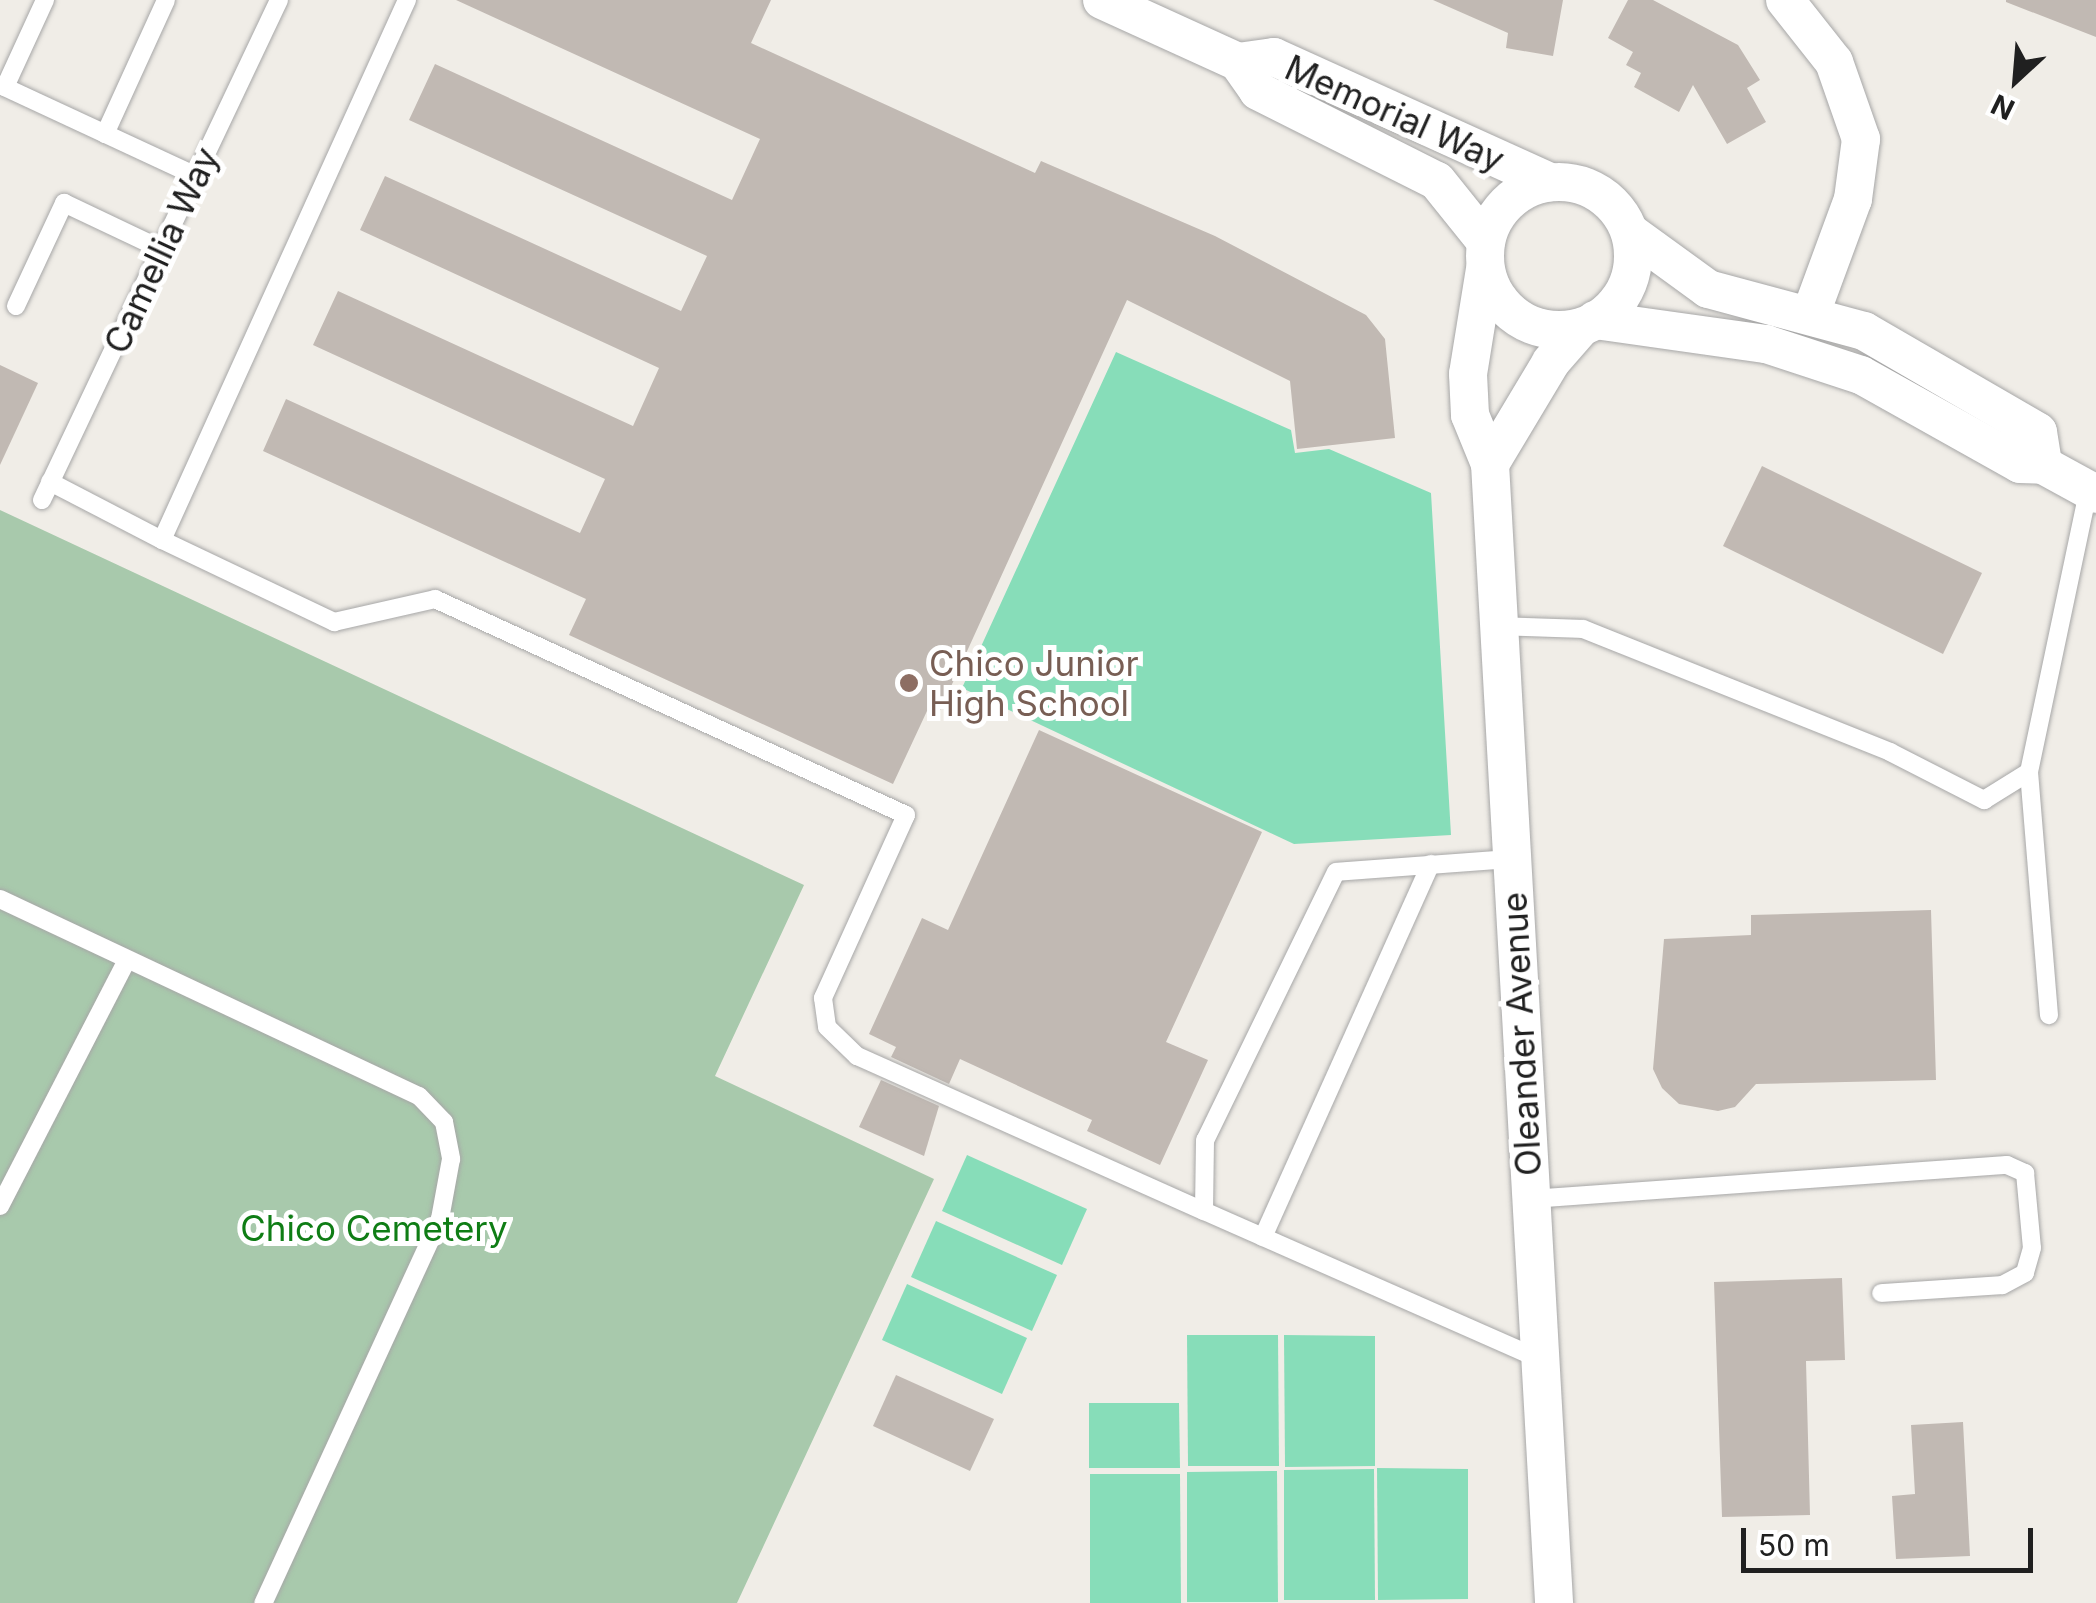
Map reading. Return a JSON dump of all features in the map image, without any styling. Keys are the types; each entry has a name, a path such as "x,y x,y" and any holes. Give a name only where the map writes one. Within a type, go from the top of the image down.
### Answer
{"street":[{"name":"Memorial Way","path":"1102,0 1238,62 1258,91 1437,182 1486,255"},
{"path":"1786,0 1834,62 1860,139 1853,199 1812,313"},
{"name":"Memorial Way","path":"1238,62 1274,57 1550,182"},
{"path":"2043,465 2038,432 1864,330 1812,313 1708,290 1631,232 1606,198 1550,182 1500,210 1486,255 1514,315 1766,344 1860,375 2020,464 2043,465 2092,493"},
{"path":"1490,464 1550,362 1624,292 1633,267 1631,232"},
{"name":"Oleander Avenue","path":"1486,255 1468,374 1470,415 1490,464 1554,1603"}],"lane":[{"path":"45,0 3,86 196,176"},
{"path":"105,134 166,0"},
{"name":"Camellia Way","path":"162,540 46,491 279,0"},
{"path":"408,0 162,540 334,622 435,599 906,815 823,998 827,1026 857,1056 1540,1359"},
{"path":"16,306 64,203 161,248"},
{"path":"2049,1016 2028,772 2092,493"},
{"path":"1498,626 1584,629 1890,752 1984,800 2028,772"},
{"path":"1204,1211 1204,1140 1336,872 1511,858"},
{"path":"1263,1237 1431,864"},
{"path":"0,899 126,962 418,1096 444,1122 451,1159 440,1220 262,1603"},
{"path":"0,1206 126,962"},
{"path":"1531,1198 2007,1165 2025,1174 2032,1248 2025,1272 2002,1285 1881,1293"}],"green space":[{"path":"1116,352 1291,430 1295,453 1329,449 1431,493 1451,835 1294,844 962,688"},
{"name":"Chico Cemetery","path":"0,510 804,885 715,1076 934,1179 737,1603 0,1603"},
{"path":"967,1155 1087,1209 1062,1265 942,1211"},
{"path":"936,1221 1057,1275 1032,1331 911,1277"},
{"path":"907,1284 1027,1338 1002,1394 882,1340"},
{"path":"1187,1335 1278,1335 1279,1466 1188,1466"},
{"path":"1284,1335 1375,1336 1375,1466 1285,1467"},
{"path":"1089,1403 1179,1403 1180,1468 1089,1468"},
{"path":"1377,1468 1468,1469 1468,1599 1378,1600"},
{"path":"1374,1469 1375,1600 1284,1600 1284,1470"},
{"path":"1277,1471 1278,1602 1187,1602 1187,1472"},
{"path":"1090,1474 1180,1474 1181,1603 1090,1603"}],"building":[{"path":"456,0 771,0 751,43 1035,173 1041,161 1215,236 1366,315 1385,339 1395,438 1297,449 1290,381 1127,300 938,715 927,711 893,784 569,635 586,599 263,451 286,399 580,533 605,479 313,345 338,291 633,426 659,368 360,230 385,176 681,311 707,256 409,120 435,64 732,200 760,139"},
{"path":"1433,0 1563,0 1553,56 1506,48 1508,33"},
{"path":"1628,0 1653,0 1738,45 1760,80 1747,88 1766,122 1727,144 1693,85 1679,112 1634,87 1641,73 1626,65 1633,52 1608,38"},
{"path":"2006,0 2096,0 2096,37 2006,2"},
{"path":"0,365 38,383 0,465"},
{"path":"1762,466 1982,573 1943,654 1723,546"},
{"path":"1039,730 1262,832 1166,1042 1208,1060 1160,1165 1087,1131 1092,1120 960,1059 949,1084 891,1057 896,1047 869,1034 922,918 948,930"},
{"path":"1931,910 1936,1080 1756,1084 1735,1107 1718,1111 1679,1104 1662,1088 1653,1069 1664,939 1751,935 1751,915"},
{"path":"881,1080 939,1106 924,1156 859,1127"},
{"path":"1842,1278 1845,1360 1806,1361 1810,1515 1722,1517 1714,1282"},
{"path":"896,1375 994,1419 970,1471 873,1426"},
{"path":"1963,1422 1970,1556 1896,1559 1892,1496 1915,1494 1911,1425"}],"place":[{"name":"Chico Junior High School","path":"909,683"}]}
